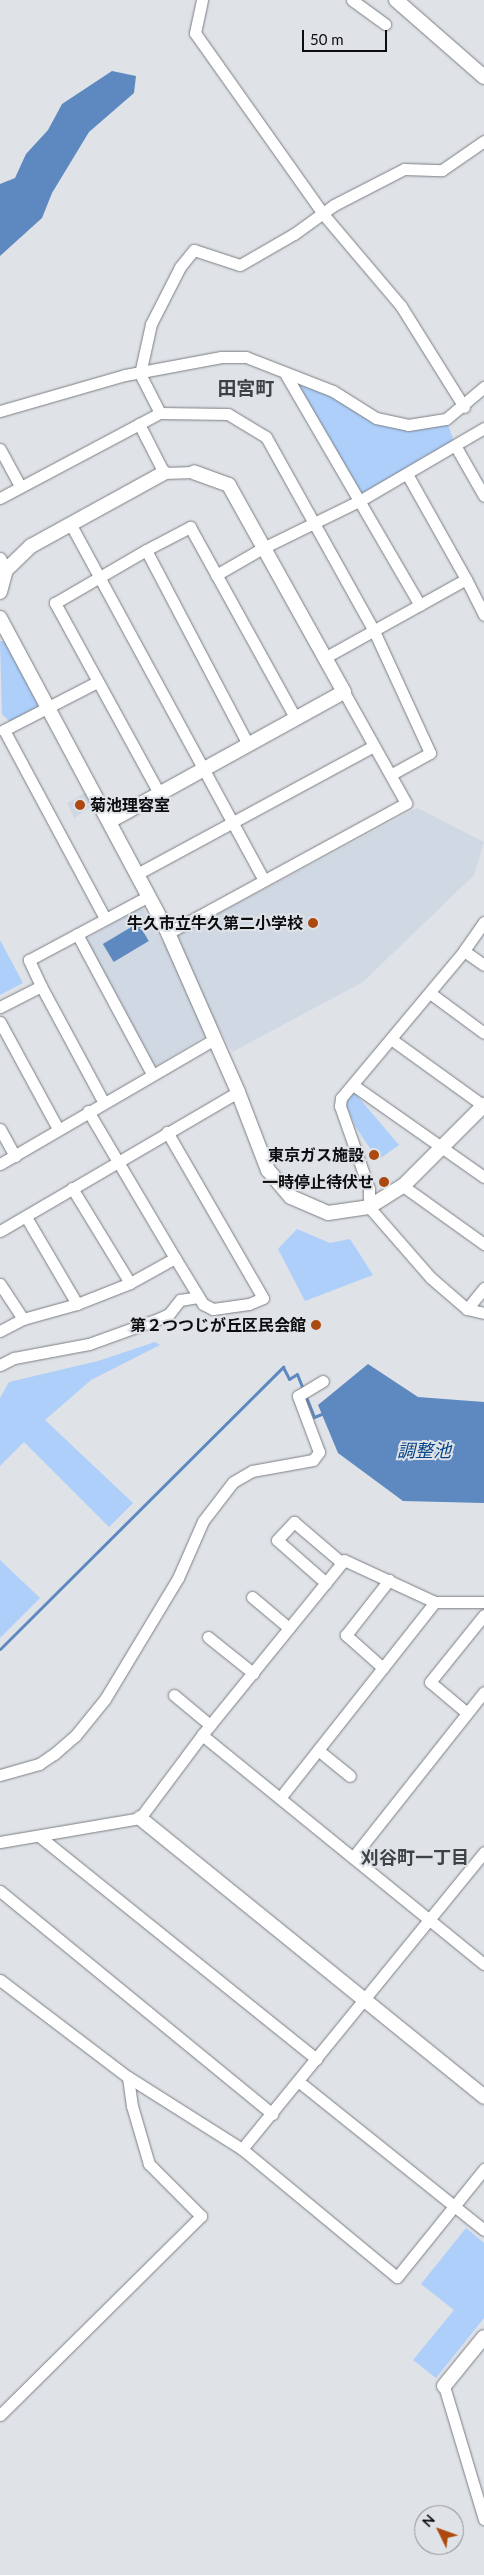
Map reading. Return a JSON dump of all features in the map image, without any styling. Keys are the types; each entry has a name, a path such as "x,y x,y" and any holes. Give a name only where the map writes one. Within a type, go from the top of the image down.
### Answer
{"street":[{"path":"202,0 195,33 323,214 401,306 464,407"},
{"path":"352,0 385,24"},
{"path":"396,0 484,77"},
{"path":"160,413 140,374 151,324 180,267 194,250 240,265 323,214 334,205 404,169 442,170 484,141"},
{"path":"0,411 125,375 140,374 221,358 246,357 286,375 333,391 376,418 408,424 446,419 464,407 484,387"},
{"path":"286,375 361,500 420,605"},
{"path":"0,498 160,413 228,414 266,437 374,631 430,753 392,774"},
{"path":"139,424 164,473"},
{"path":"216,575 314,521 361,500 456,447 484,428"},
{"path":"456,447 484,496"},
{"path":"0,449 20,486"},
{"path":"0,592 3,564 31,546 164,473 194,472 229,485 374,746 392,774 406,803 263,879 168,933"},
{"path":"408,474 484,615"},
{"path":"71,524 231,824 263,879"},
{"path":"159,793 54,603 146,550 190,527 296,719"},
{"path":"146,550 248,744"},
{"path":"326,657 466,579"},
{"path":"0,620 49,706 168,933 238,1092 268,1170 291,1197 328,1213 369,1207 403,1186 444,1148 484,1105 392,1039"},
{"path":"4,730 97,682"},
{"path":"110,821 202,768 344,692"},
{"path":"0,718 4,730 105,918"},
{"path":"136,874 374,746"},
{"path":"103,1101 29,960 149,896"},
{"path":"484,922 464,951 342,1098 340,1106 367,1180 369,1207 431,1278 467,1309 484,1313"},
{"path":"77,934 152,1074"},
{"path":"464,951 484,965"},
{"path":"0,1007 41,986"},
{"path":"430,993 484,1033"},
{"path":"0,1022 58,1129"},
{"path":"0,1164 103,1101 215,1039"},
{"path":"353,1085 484,1177"},
{"path":"0,1231 118,1160 238,1092"},
{"path":"88,1111 203,1304 213,1309 248,1304 263,1298 167,1132"},
{"path":"0,1129 15,1156"},
{"path":"403,1186 484,1244"},
{"path":"72,1188 130,1283"},
{"path":"26,1217 77,1304"},
{"path":"0,1331 23,1319 77,1304 130,1283 175,1258"},
{"path":"0,1284 23,1319"},
{"path":"467,1309 484,1288"},
{"path":"0,1365 14,1358 89,1344 158,1319 169,1314 180,1300 198,1296"},
{"path":"0,1775 39,1764 54,1754 75,1736 105,1699 178,1578 203,1522 233,1482 252,1471 313,1460 319,1452 298,1396 323,1381"},
{"path":"326,1583 276,1540 294,1522 342,1563"},
{"path":"0,1842 140,1818 202,1735 344,1560 435,1602 484,1602"},
{"path":"383,1668 346,1636 389,1580"},
{"path":"252,1597 289,1628"},
{"path":"280,1798 435,1602"},
{"path":"467,1713 430,1682 484,1615"},
{"path":"208,1637 253,1673"},
{"path":"174,1695 210,1725"},
{"path":"354,1856 467,1713 482,1699"},
{"path":"202,1735 354,1856 484,1964"},
{"path":"318,1750 350,1776"},
{"path":"140,1818 484,2097"},
{"path":"39,1836 316,2059"},
{"path":"242,2149 484,1852"},
{"path":"0,1891 272,2114"},
{"path":"0,1980 128,2077 242,2149 397,2277 484,2169"},
{"path":"0,2415 202,2216 149,2164 132,2106 128,2077"},
{"path":"298,2081 484,2230"},
{"path":"484,2337 444,2386 482,2501 484,2519"}],"shaded area":[{"path":"286,375 333,391 376,418 408,425 446,419 456,447 361,500"},
{"path":"0,641 6,641 38,701 38,709 11,723 2,714"},
{"path":"85,793 91,807 74,818 67,803"},
{"name":"牛久市立牛久第二小学校","path":"417,808 484,842 474,875 363,982 232,1052 219,1028 155,1066 86,939 142,907 163,943"},
{"path":"0,940 23,983 0,995"},
{"path":"353,1091 399,1145 378,1160 355,1126 345,1102"},
{"path":"297,1229 330,1243 350,1239 373,1275 305,1301 278,1249"},
{"path":"155,1342 160,1345 91,1380 45,1420 133,1503 109,1527 24,1442 0,1466 0,1398 9,1382 98,1361"},
{"path":"0,1560 40,1598 0,1638"},
{"path":"466,2228 484,2243 484,2318 436,2378 413,2360 454,2310 421,2284"}],"water":[{"path":"112,71 136,76 134,93 89,132 52,193 42,218 0,256 0,184 15,178 26,154 48,130 62,104"},
{"path":"138,923 149,941 114,962 103,944"},
{"name":"調整池","path":"368,1364 418,1397 484,1402 484,1503 403,1501 338,1453 318,1405"}],"waterway":[{"path":"0,1649 283,1367 289,1379 297,1374 314,1417 324,1413"}],"place":[{"name":"菊池理容室","path":"80,805"},
{"name":"牛久市立牛久第二小学校","path":"313,923"},
{"name":"東京ガス施設","path":"374,1155"},
{"name":"一時停止待伏せ","path":"384,1182"},
{"name":"第２つつじが丘区民会館","path":"316,1325"}],"district":[{"name":"田宮町","path":"246,388"},
{"name":"刈谷町一丁目","path":"415,1857"}]}
